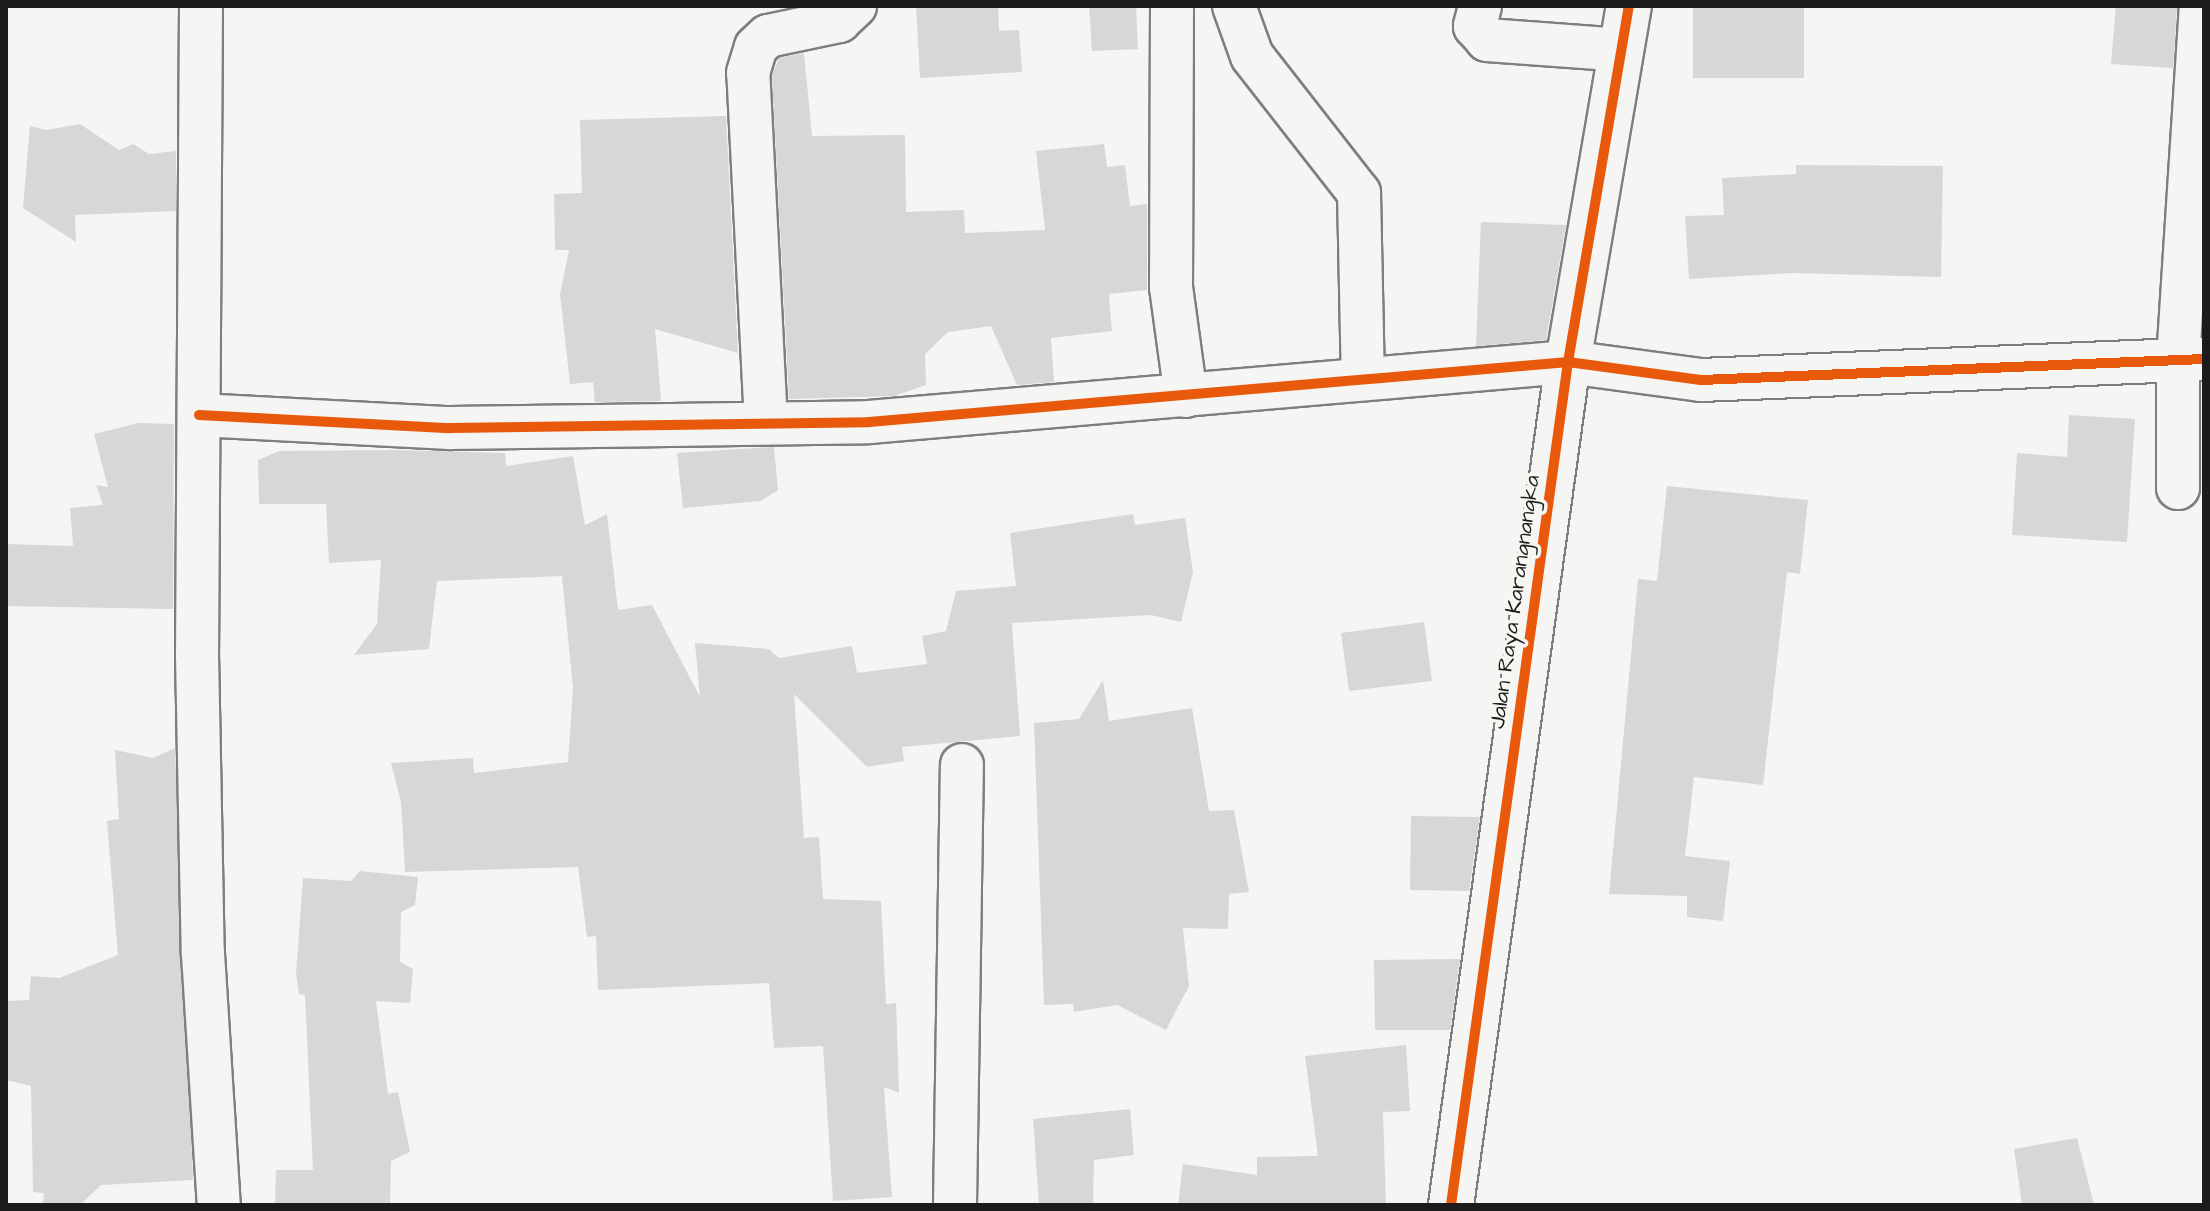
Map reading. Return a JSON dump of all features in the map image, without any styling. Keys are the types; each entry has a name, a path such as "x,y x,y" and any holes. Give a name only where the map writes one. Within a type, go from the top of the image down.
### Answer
{"street":[{"path":"201,6 199,415 203,954 219,1205"},
{"path":"766,423 748,73 756,47 768,36 839,21 855,6"},
{"path":"1172,6 1171,287 1186,396"},
{"path":"1234,6 1252,56 1359,193 1363,379"},
{"path":"1480,6 1475,26 1487,40 1622,50"},
{"name":"Jalan Raya Karangnangka","path":"1451,1205 1568,362 1629,6"},
{"path":"2178,488 2191,360 2201,6"},
{"path":"199,415 450,428 869,422 1568,362 1701,380 2191,360"},
{"path":"955,1205 962,765"}],"building":[{"path":"916,6 998,6 999,31 1019,30 1022,72 920,78"},
{"path":"1089,6 1136,6 1138,49 1092,51"},
{"path":"1693,6 1804,6 1804,78 1693,78"},
{"path":"2116,6 2177,6 2173,68 2111,64"},
{"path":"804,53 812,136 905,135 906,212 964,210 965,233 1045,230 1036,151 1104,144 1107,167 1125,165 1130,206 1147,204 1147,290 1109,294 1112,331 1051,338 1054,382 1017,385 991,326 948,332 925,354 926,385 894,396 789,399 772,76 779,58"},
{"path":"726,116 738,353 655,329 661,401 595,402 593,382 570,384 560,294 569,250 555,250 554,194 582,193 580,120"},
{"path":"80,124 119,150 133,144 149,154 176,151 176,211 75,215 76,242 23,208 30,126 46,130"},
{"path":"1796,165 1943,166 1941,277 1792,273 1689,279 1685,216 1724,215 1722,178 1796,174"},
{"path":"1481,222 1566,225 1546,340 1476,346"},
{"path":"2069,415 2135,419 2127,542 2012,535 2017,453 2067,457"},
{"path":"138,423 174,424 173,609 6,606 6,544 73,546 70,508 103,505 96,485 108,487 94,434"},
{"path":"774,447 778,490 761,501 683,508 677,453"},
{"path":"279,451 505,453 506,466 573,456 585,525 607,514 618,610 652,605 700,697 695,643 769,649 779,658 852,646 857,673 927,664 922,636 946,631 956,591 1016,586 1010,533 1133,514 1135,525 1185,518 1193,572 1181,622 1151,615 1012,623 1020,736 902,747 904,761 867,767 794,694 804,838 819,837 823,899 881,901 886,1004 896,1003 899,1093 884,1087 892,1197 833,1201 823,1046 774,1048 769,983 598,990 596,936 587,937 578,867 405,872 401,802 391,763 473,758 474,773 568,762 573,688 562,576 437,581 429,649 354,655 377,624 381,560 329,563 326,504 259,504 258,460"},
{"path":"1667,486 1808,500 1800,574 1787,572 1763,785 1694,777 1685,856 1730,861 1723,921 1687,917 1687,896 1609,894 1638,579 1657,581"},
{"path":"1424,622 1432,681 1349,691 1341,633"},
{"path":"1103,680 1109,721 1192,708 1209,811 1234,810 1249,892 1229,894 1228,929 1183,928 1189,986 1166,1030 1117,1005 1074,1012 1073,1004 1044,1005 1034,723 1079,719"},
{"path":"175,748 193,1180 101,1185 80,1205 43,1205 44,1193 33,1192 31,1086 6,1080 6,1001 29,1000 31,976 59,978 118,955 107,821 119,819 115,750 153,758"},
{"path":"1411,816 1480,817 1469,891 1410,890"},
{"path":"360,871 418,877 415,905 401,912 400,962 413,969 410,1003 376,1001 388,1094 398,1092 410,1152 391,1161 390,1205 275,1205 276,1170 313,1170 305,995 299,994 296,973 303,878 351,881"},
{"path":"1460,959 1450,1030 1375,1030 1374,960"},
{"path":"1406,1045 1410,1111 1383,1112 1386,1205 1178,1205 1183,1164 1257,1175 1257,1157 1318,1156 1305,1056"},
{"path":"1130,1109 1134,1155 1094,1160 1093,1205 1039,1205 1033,1119"},
{"path":"2077,1138 2094,1205 2022,1205 2014,1149"}],"cycle path":[{"path":"1451,1205 1568,362 1629,6"},
{"path":"199,415 450,428 869,422 1568,362 1701,380 2204,359"}]}
